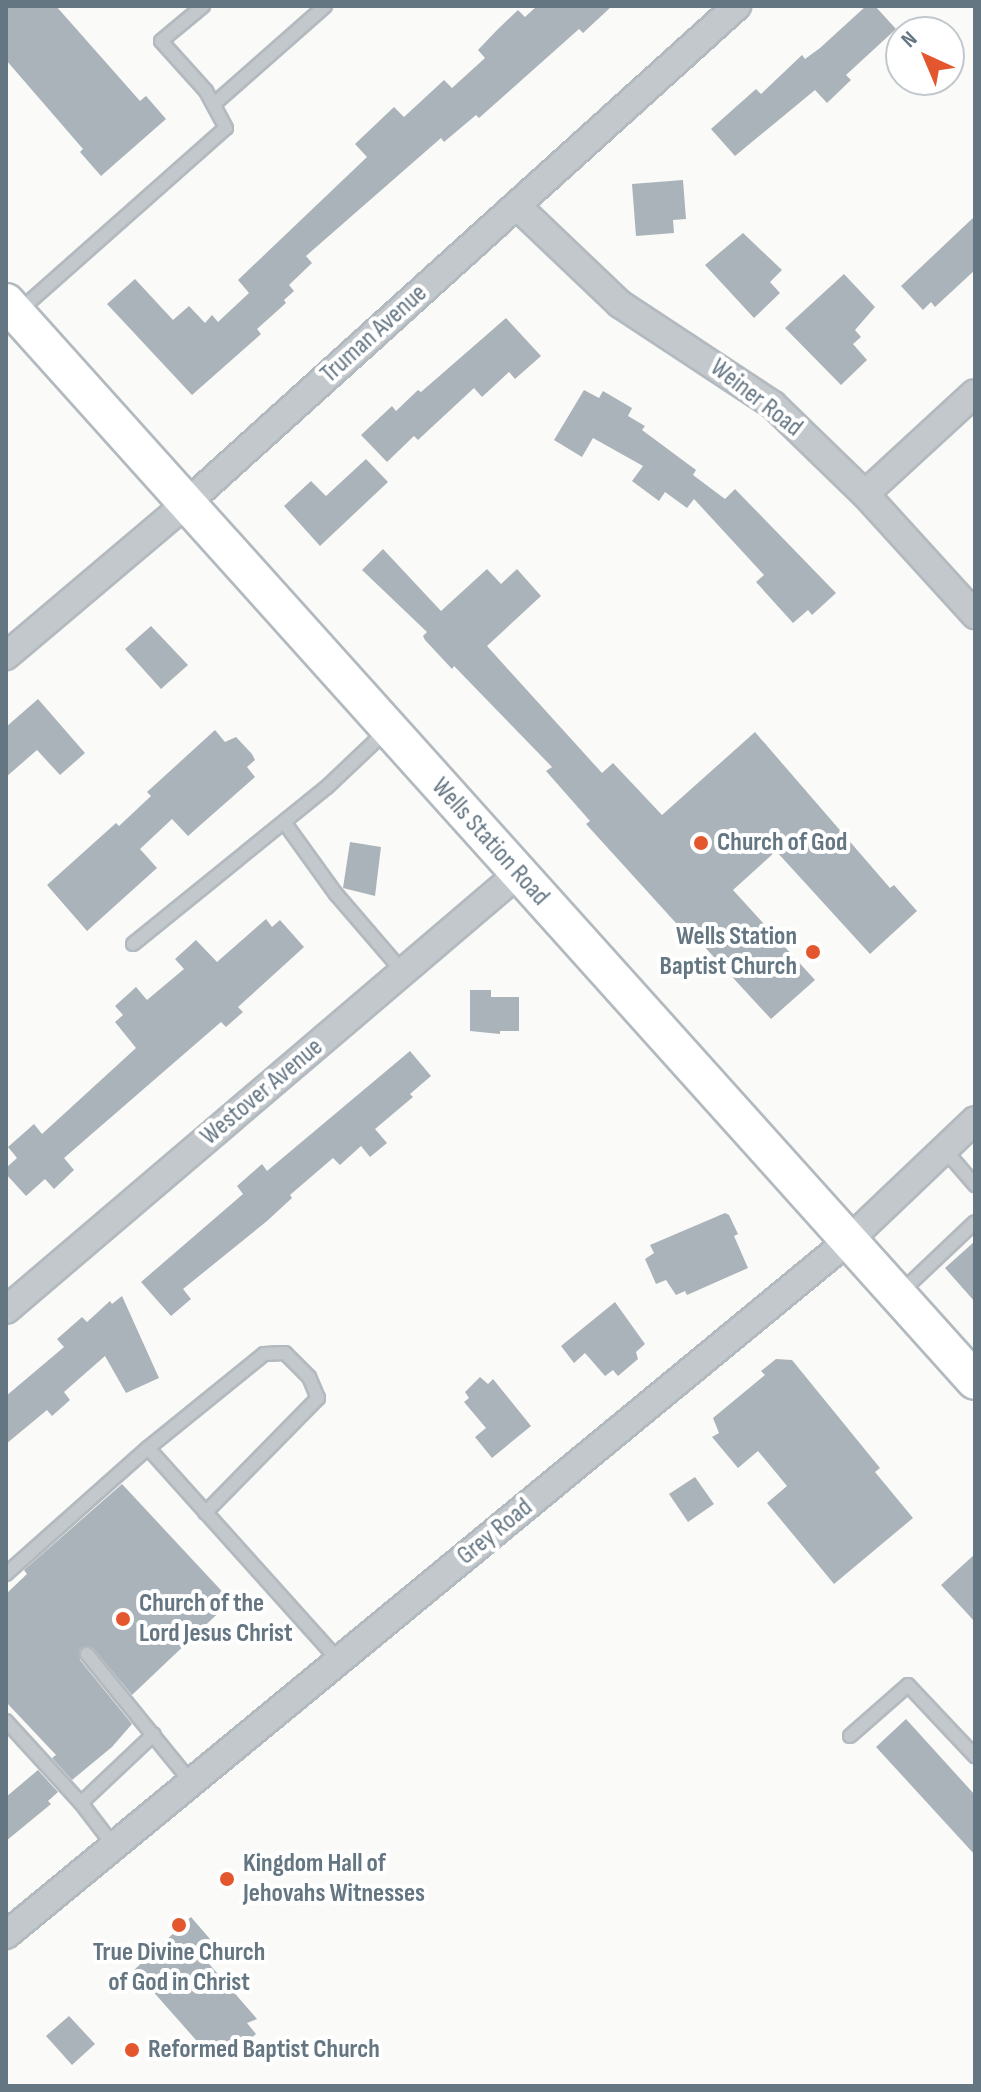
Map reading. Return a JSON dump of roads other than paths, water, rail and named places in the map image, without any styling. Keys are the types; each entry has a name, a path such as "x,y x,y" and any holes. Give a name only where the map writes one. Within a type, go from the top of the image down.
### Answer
{"street":[{"name":"Truman Avenue","path":"6,656 186,504 737,6"},
{"name":"Weiner Road","path":"517,206 620,304 773,405 865,494 975,615"},
{"name":"Wells Station Road","path":"11,308 848,1241 972,1372"},
{"path":"865,494 975,393"},
{"name":"Westover Avenue","path":"6,1310 519,873"},
{"name":"Grey Road","path":"6,1935 848,1241 975,1120"}],"lane":[{"path":"11,308 226,128 214,104 161,41 203,6"},
{"path":"214,104 325,6"},
{"path":"133,944 327,787 389,729"},
{"path":"284,822 336,894 403,972"},
{"path":"944,1149 975,1185"},
{"path":"897,1295 975,1222"},
{"path":"6,1574 148,1448 264,1354 285,1353 309,1377 318,1398 205,1513"},
{"path":"148,1448 339,1661"},
{"path":"87,1654 191,1782"},
{"path":"850,1736 908,1685 975,1756"},
{"path":"6,1721 81,1803 114,1846"},
{"path":"81,1803 154,1734"}],"place":[{"name":"Church of God","path":"701,843"},
{"name":"Wells Station Baptist Church","path":"813,952"},
{"name":"Church of the Lord Jesus Christ","path":"123,1619"},
{"name":"Kingdom Hall of Jehovahs Witnesses","path":"227,1879"},
{"name":"True Divine Church of God in Christ","path":"179,1925"},
{"name":"Reformed Baptist Church","path":"132,2050"}]}
